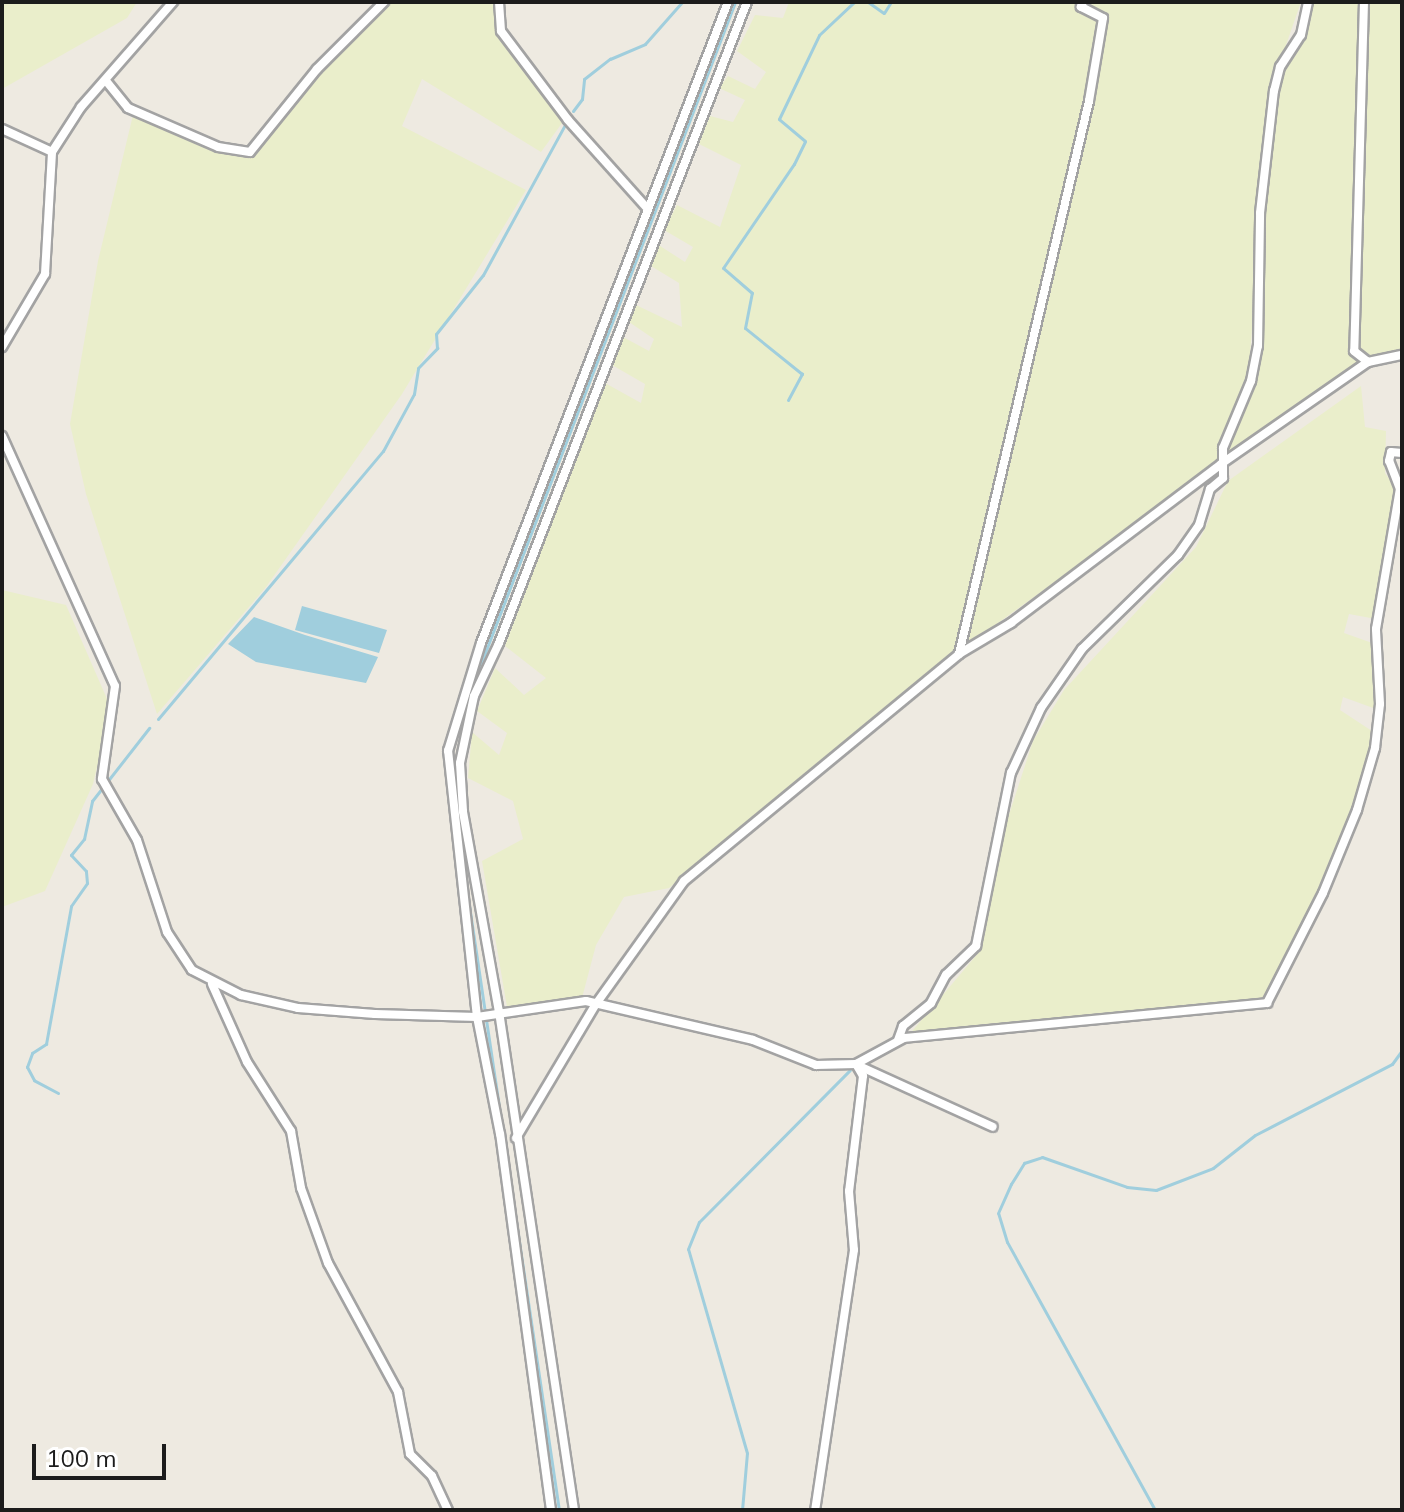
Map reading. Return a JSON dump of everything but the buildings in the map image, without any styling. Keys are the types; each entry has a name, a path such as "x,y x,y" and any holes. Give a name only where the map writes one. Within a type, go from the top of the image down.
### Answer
{"street":[{"path":"2,347 45,274 52,152 81,107 107,82 173,2"},
{"path":"107,82 128,108 218,147 250,152 317,69 384,2"},
{"path":"499,2 501,31 568,120 647,208"},
{"path":"551,1510 500,1134 477,1017 447,779 452,726 728,2"},
{"path":"574,1510 463,811 460,763 474,696 747,2"},
{"path":"959,654 1089,101 1103,18 1081,7 1083,2"},
{"path":"898,1040 903,1026 931,1003 946,975 976,946 1001,810 1022,746 1041,708 1082,649 1178,555 1199,525 1210,489 1223,478 1221,464 1258,346 1260,213 1274,91 1280,67 1301,35 1308,2"},
{"path":"1364,2 1354,351 1368,362"},
{"path":"2,129 52,152"},
{"path":"516,1139 596,1004 684,881 959,654 1011,623 1221,464 1368,362 1402,355"},
{"path":"2,436 115,686 102,779 137,840 177,951 212,984 247,1062 291,1131 301,1188 328,1263 398,1392 410,1454 432,1476 448,1510"},
{"path":"856,1064 898,1040 1267,1003 1323,893 1357,810 1375,748 1380,704 1376,629 1400,489 1389,461 1391,452 1402,453"},
{"path":"212,984 298,1008 477,1017 577,1000 753,1040 816,1065 856,1064 993,1127"},
{"path":"815,1510 854,1250 849,1191 863,1076 856,1064"}],"green space":[{"path":"2,2 137,2 127,18 2,89"},
{"path":"387,2 495,2 500,32 565,119 541,152 422,79 402,126 526,190 402,394 266,587 157,714 86,494 70,424 98,261 133,115 218,151 255,155 313,78"},
{"path":"789,2 1301,2 1270,91 1270,141 1284,69 1301,41 1312,2 1402,2 1402,350 1355,365 1223,461 1253,384 1261,218 1248,379 1218,464 958,652 669,888 624,897 596,945 582,998 507,1007 482,861 523,839 513,801 468,778 472,732 499,755 507,733 477,711 495,668 524,695 546,678 505,646 605,383 641,403 645,384 612,365 623,337 649,351 654,339 629,322 636,305 682,327 679,283 651,266 657,244 685,262 693,247 664,230 677,205 720,227 741,165 699,144 710,116 733,122 745,100 719,88 728,76 755,89 766,72 737,51 755,15 783,18"},
{"path":"1361,386 1365,427 1386,431 1385,473 1397,490 1376,619 1349,614 1344,633 1375,644 1376,709 1343,697 1340,710 1375,733 1351,821 1266,1002 908,1036 980,951 1005,827 1033,741 1064,690 1196,547 1228,481"},
{"path":"2,590 66,605 111,708 93,784 45,891 2,907"}],"water":[{"path":"302,606 387,630 379,653 295,630"},
{"path":"254,617 378,657 366,683 256,662 228,644"}],"waterway":[{"path":"573,111 582,99 584,79 610,59 645,44 682,2"},
{"path":"468,697 735,2"},
{"path":"788,400 802,374 745,328 752,293 723,268 794,164 805,141 779,119 819,35 854,2"},
{"path":"868,2 884,13 891,2"},
{"path":"158,719 383,451 414,394 418,368 437,348 436,334 483,275 566,123"},
{"path":"58,1093 34,1080 27,1067 32,1053 46,1044 71,906 87,883 86,871 71,855 84,839 92,801 149,728"},
{"path":"466,885 559,1510"},
{"path":"1155,1510 1007,1242 998,1213 1011,1184 1024,1163 1042,1157 1127,1187 1156,1190 1213,1168 1255,1135 1392,1064 1402,1050"},
{"path":"742,1510 747,1453 688,1249 699,1222 850,1070"}]}
